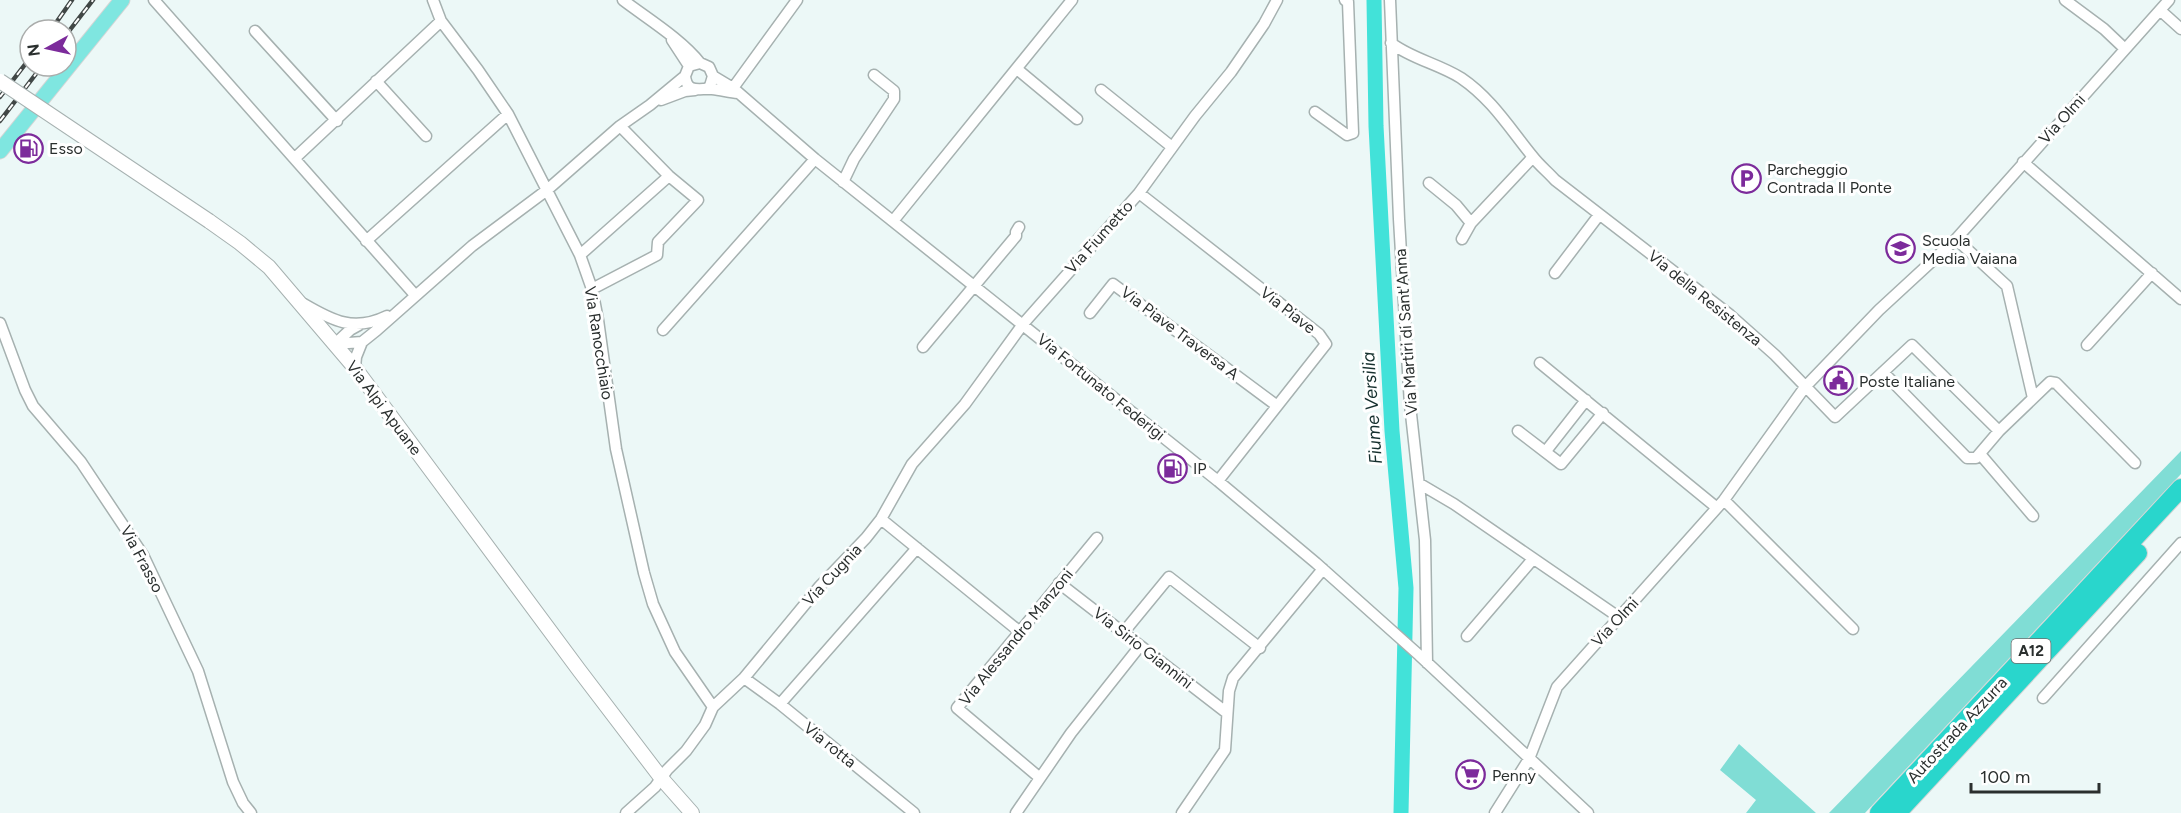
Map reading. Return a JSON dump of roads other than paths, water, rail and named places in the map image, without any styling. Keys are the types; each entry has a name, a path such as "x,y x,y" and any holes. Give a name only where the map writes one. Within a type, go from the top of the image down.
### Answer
{"highway":[{"name":"Autostrada Azzurra","path":"1879,813 2181,488"},
{"name":"Autostrada Azzurra","path":"1897,813 2181,506"}],"main road":[{"path":"0,151 122,0"},
{"name":"Via Alpi Apuane","path":"0,81 209,221 269,267 355,368 662,779 692,813"}],"street":[{"path":"154,0 415,295"},
{"name":"Via Ranocchiaio","path":"433,0 441,21 508,114 580,255 592,289 616,449 653,604 675,652 712,707"},
{"path":"623,0 668,35 692,68"},
{"path":"692,68 687,85 700,89 736,91 797,0"},
{"path":"892,221 1072,0"},
{"name":"Via Fiumetto","path":"1023,324 1139,193 1231,72 1264,24 1277,0"},
{"path":"1315,112 1347,135 1353,133 1348,2 1345,0"},
{"name":"Via Martiri di Sant'Anna","path":"1390,0 1409,394 1425,540 1427,663"},
{"path":"2065,0 2104,29 2124,48"},
{"name":"Via Olmi","path":"1495,813 1529,759 1557,687 1720,504 1805,387 1878,310 1956,239 2169,0"},
{"path":"2161,10 2181,28"},
{"path":"295,158 441,21"},
{"path":"255,32 337,121"},
{"name":"Via della Resistenza","path":"1391,43 1406,53 1429,61 1460,77 1473,87 1500,112 1533,157 1565,189 1730,315 1775,355 1805,387"},
{"path":"355,368 356,357 362,342 472,246 547,190 620,126 650,105 692,68 709,67 713,76 710,86 672,95 650,105"},
{"path":"1017,69 1077,119"},
{"path":"843,182 854,159 894,99 894,91 874,75"},
{"name":"Via Fortunato Federigi","path":"713,76 736,91 843,182 1218,481 1323,569 1588,813"},
{"path":"376,81 426,136"},
{"path":"1101,90 1172,147"},
{"path":"366,241 508,114"},
{"path":"592,289 657,255 658,242 698,200 669,176 620,126"},
{"path":"1462,239 1471,223 1533,157"},
{"path":"663,330 815,159"},
{"path":"2024,162 2181,299"},
{"path":"580,255 669,176"},
{"path":"1429,183 1455,204 1471,223"},
{"name":"Via Piave","path":"1139,193 1319,334 1326,344 1218,481"},
{"path":"1555,273 1599,215"},
{"path":"923,347 1016,236 1019,227"},
{"path":"1956,239 2007,286 2033,398"},
{"path":"2087,345 2152,273"},
{"name":"Via Piave Traversa A","path":"1090,313 1113,284 1276,405"},
{"path":"297,300 331,320 359,325"},
{"path":"335,344 359,325 376,321 398,310"},
{"name":"Via Frasso","path":"0,323 33,406 81,462 143,555 198,671 233,782 243,803 251,813"},
{"name":"Via Cugnia","path":"626,813 662,779 698,735 712,707 744,678 820,586 866,538 880,519 912,464 965,404 1023,324"},
{"path":"335,344 362,342"},
{"path":"1805,387 1835,417 1912,345 1999,431"},
{"path":"1540,363 1720,504 1853,629"},
{"path":"1883,372 1967,458 1976,458 1999,431 2050,382 2055,383 2135,463"},
{"path":"1546,451 1586,400"},
{"path":"1518,431 1561,464 1603,414"},
{"path":"1980,454 2033,516"},
{"path":"1420,483 1620,618"},
{"path":"880,519 1020,632"},
{"name":"Via Alessandro Manzoni","path":"1040,778 957,708 1097,538"},
{"path":"2043,698 2181,543"},
{"path":"780,704 917,548"},
{"path":"1467,636 1533,559"},
{"path":"1182,813 1225,750 1229,691 1233,678 1323,569"},
{"path":"1123,633 1169,577 1260,648"},
{"name":"Via Sirio Giannini","path":"1059,584 1227,713"},
{"path":"1016,813 1071,733 1140,646"},
{"name":"Via rotta","path":"744,678 780,704 914,813"}],"waterway":[{"name":"Fiume Versilia","path":"1374,0 1376,126 1392,431 1406,588 1401,813"}],"railway":[{"path":"59,18 72,0"},
{"path":"78,19 93,0"},
{"path":"0,97 18,74"},
{"path":"0,121 33,78"}],"place":[{"name":"Esso","path":"28,148"},
{"name":"Parcheggio Contrada Il Ponte","path":"1746,178"},
{"name":"Scuola Media Vaiana","path":"1901,249"},
{"name":"Poste Italiane","path":"1838,381"},
{"name":"IP","path":"1172,468"},
{"name":"Penny","path":"1471,775"}]}
